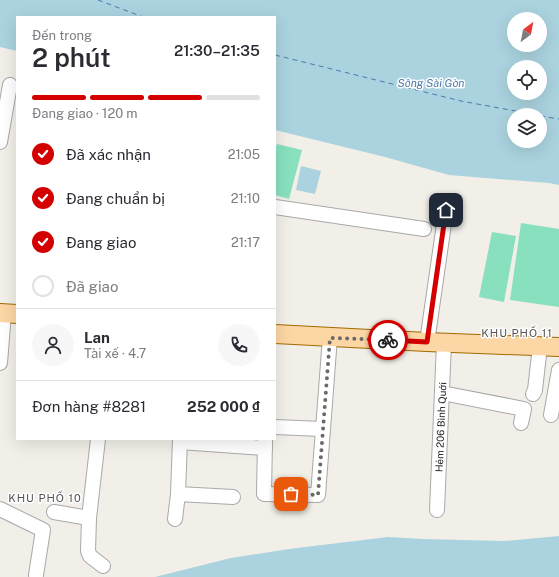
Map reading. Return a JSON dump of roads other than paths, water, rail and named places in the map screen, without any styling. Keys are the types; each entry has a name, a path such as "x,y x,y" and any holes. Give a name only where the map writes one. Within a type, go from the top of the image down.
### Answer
{"main road":[{"path":"276,334 330,338 559,346"}],"street":[{"path":"0,142 10,85"},
{"path":"276,207 424,229"},
{"name":"Hẻm 206 Bình Quới","path":"437,510 442,393 436,342 446,210"},
{"path":"0,355 7,313"},
{"path":"175,519 178,494 180,441 265,443 264,494 318,495 330,338"},
{"path":"533,394 535,390 540,346"},
{"path":"551,415 559,370"},
{"path":"442,393 524,409 521,424"},
{"path":"276,427 322,429"},
{"path":"98,440 89,518 88,551 90,556 103,566"},
{"path":"178,494 233,497"},
{"path":"0,509 43,530 36,575"},
{"path":"54,512 89,518"}],"water":[{"name":"Sông Sài Gòn","path":"0,0 559,0 559,185 449,175 385,157 276,130 276,16 16,16 16,51 0,47"},
{"path":"301,166 321,171 315,194 296,190"},
{"path":"559,536 559,577 155,577 231,558 289,549 388,537 504,541"}],"district":[{"name":"KHU PHỐ 11","path":"517,333"},
{"name":"KHU PHỐ 10","path":"45,498"}]}
